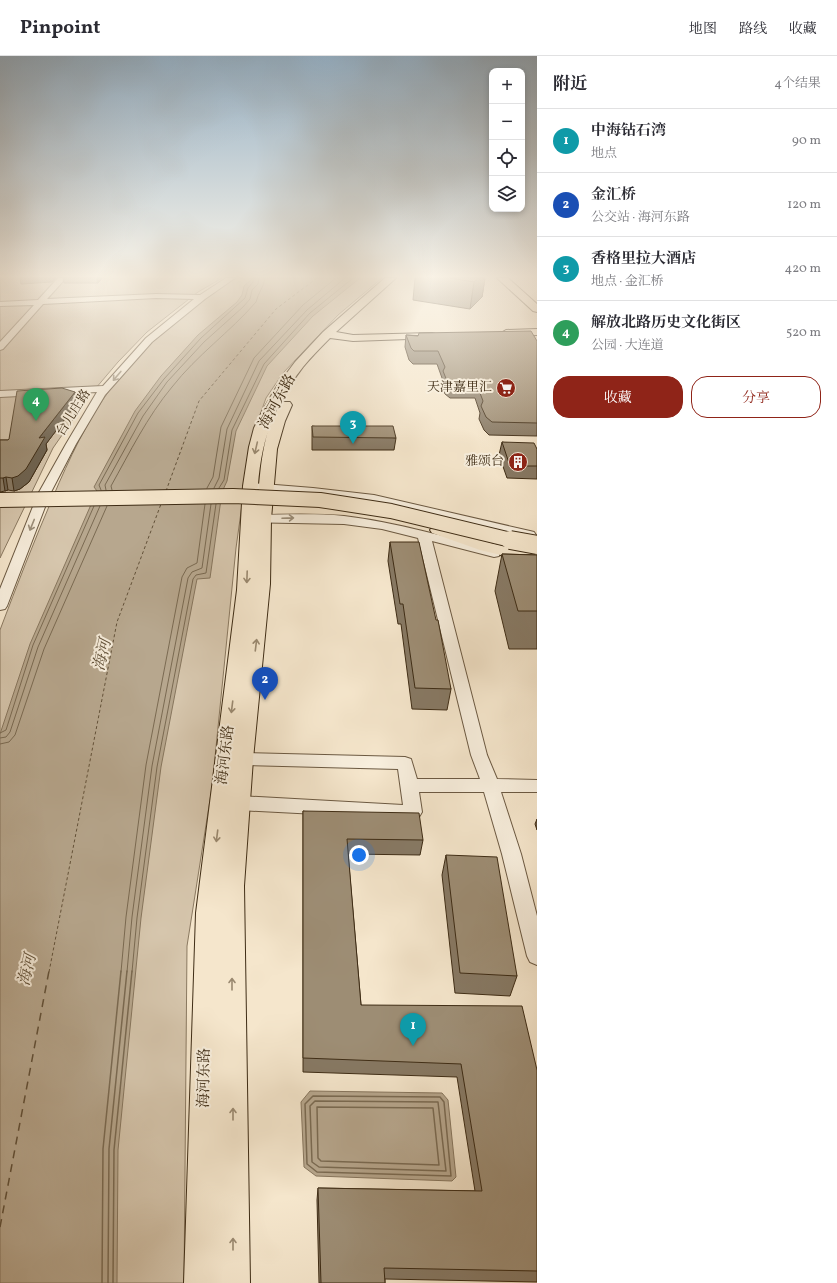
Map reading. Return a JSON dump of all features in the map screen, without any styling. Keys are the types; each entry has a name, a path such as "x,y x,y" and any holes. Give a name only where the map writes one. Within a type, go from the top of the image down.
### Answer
{"main road":[{"name":"海河东路","path":"201,1283 208,914 246,590 256,519 258,486 278,421 294,391 333,335"},
{"path":"338,335 392,338 442,335"},
{"path":"0,500 227,496 305,498 342,502 397,512 512,541 537,545"},
{"path":"0,509 285,506 320,508 359,513 537,560"},
{"name":"海河东路","path":"233,1283 232,886 242,759 262,584 256,519"},
{"path":"431,533 537,553"}],"street":[{"path":"0,347 10,335"},
{"name":"台儿庄路","path":"0,606 44,494 70,444 106,389 155,335"},
{"path":"0,394 106,389"},
{"path":"258,486 374,499 537,537"},
{"path":"256,519 313,518 345,520 431,533 479,755 506,833 537,956"},
{"path":"239,803 413,812 410,784 405,763 242,759"},
{"path":"410,784 537,786"}],"shaded area":[{"path":"0,335 144,335 118,362 90,395 53,448 0,558"},
{"path":"159,335 319,335 283,373 266,398 251,440 236,548 212,787 187,946 184,1283 0,1283 0,630 32,547 59,483 79,441 111,388"}],"water":[{"name":"海河","path":"198,335 295,335 267,366 236,431 227,481 222,492 210,578 197,579 161,767 141,918 118,1150 117,1283 0,1283 0,734 30,644 97,491 94,487 135,411 161,376"},
{"path":"310,1091 442,1093 448,1100 456,1177 452,1181 316,1176 304,1167 301,1102"}],"building":[{"name":"天津嘉里汇","path":"406,335 534,335 537,341 537,423 492,422 486,417 481,406 483,401 477,385 451,385 447,381 443,371 445,367 438,351 414,351 411,348"},
{"path":"62,388 75,392 39,438 45,437 26,469 18,476 12,478 0,478 0,440 9,439 17,391"},
{"path":"312,426 393,426 396,438 313,437"},
{"path":"502,442 534,443 537,449 537,466 510,466"},
{"path":"390,542 419,542 436,620 438,620 451,689 415,688 403,604 400,604"},
{"path":"502,554 537,555 537,611 518,611"},
{"path":"303,811 419,813 423,840 347,839 361,1005 522,1006 537,1070 537,1271 384,1268 385,1283 321,1283 318,1188 482,1191 461,1064 303,1058"},
{"path":"446,855 497,857 517,976 460,973"}],"ferry route":[{"path":"166,491 199,401 254,335"},
{"path":"49,972 117,622 161,504"},
{"path":"0,1227 49,971"}],"place":[{"name":"天津嘉里汇","path":"506,388"},
{"name":"解放北路历史文化街区","path":"36,421"},
{"name":"香格里拉大酒店","path":"353,444"},
{"name":"雅颂台","path":"518,462"},
{"name":"金汇桥","path":"265,700"},
{"name":"中海钻石湾","path":"413,1046"}]}
